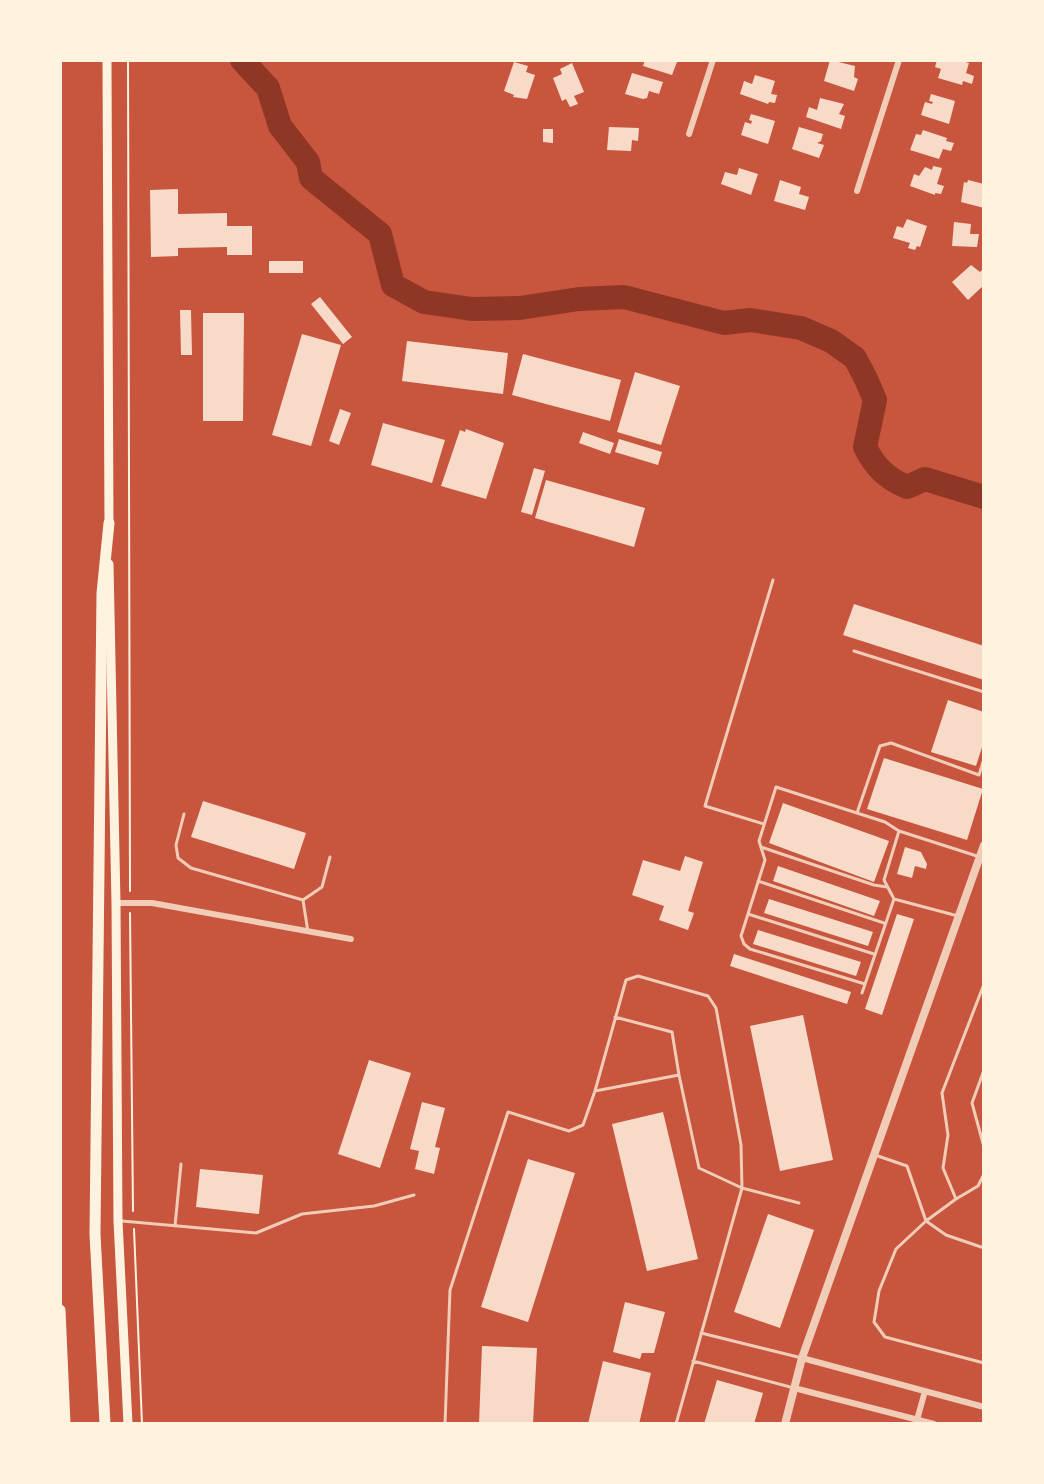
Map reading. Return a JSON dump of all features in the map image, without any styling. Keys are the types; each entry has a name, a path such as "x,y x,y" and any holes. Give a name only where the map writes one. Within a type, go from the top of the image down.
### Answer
{"highway":[{"path":"105,1424 95,1234 102,593 109,523"},
{"path":"60,1310 65,1424"}],"main road":[{"path":"107,60 118,1221 128,1424"}],"street":[{"path":"689,134 713,60"},
{"path":"857,191 899,60"},
{"path":"785,1424 802,1358 984,845"},
{"path":"116,903 152,903 351,939"},
{"path":"802,1358 984,1407"},
{"path":"794,1388 916,1422 934,1424"},
{"path":"916,1422 925,1391"}],"lane":[{"path":"764,824 705,806 773,580"},
{"path":"854,651 984,692"},
{"path":"857,813 880,746 891,743 979,775 984,759"},
{"path":"865,984 750,949 744,944 741,936 765,860 759,841 776,787 980,857"},
{"path":"184,814 176,845 178,858 191,868 303,900"},
{"path":"862,993 894,899 884,880 899,831"},
{"path":"761,847 888,887"},
{"path":"303,900 322,887 330,857"},
{"path":"758,881 885,924"},
{"path":"894,899 958,916"},
{"path":"303,900 308,932"},
{"path":"748,914 875,955"},
{"path":"445,1424 450,1290 508,1112 569,1131 583,1125 626,980 638,976 708,996 716,1008 741,1145 742,1188 676,1424"},
{"path":"956,1199 943,1168 948,1135 942,1093 984,984"},
{"path":"615,1017 672,1032 699,1168 742,1188 799,1203"},
{"path":"984,1070 972,1103 984,1147"},
{"path":"595,1091 679,1075"},
{"path":"874,1154 907,1166 926,1221 946,1235 984,1248"},
{"path":"175,1226 181,1164"},
{"path":"984,1174 978,1186 926,1221 896,1249 879,1291 874,1322 885,1337 984,1363"},
{"path":"118,1221 256,1233 302,1214 374,1206 414,1195"},
{"path":"701,1333 802,1358"},
{"path":"693,1361 794,1388"}],"path":[{"path":"128,60 130,903 134,1222 142,1424"}],"building":[{"path":"645,60 677,62 672,75 643,66"},
{"path":"830,60 855,66 854,77 858,79 854,91 824,81"},
{"path":"937,60 969,63 966,73 974,76 972,84 963,81 962,85 938,78 941,69 935,67"},
{"path":"514,62 528,66 526,72 535,75 527,99 513,97 504,91"},
{"path":"572,63 584,92 574,96 578,104 570,107 566,99 562,101 553,78 562,74 560,69"},
{"path":"632,73 663,82 659,94 649,91 647,98 643,99 625,94"},
{"path":"755,75 775,81 771,94 777,95 775,103 768,104 740,94 744,81 752,84"},
{"path":"931,94 955,101 949,124 921,115 925,102 933,102 929,101"},
{"path":"820,98 844,104 839,114 845,116 841,129 806,117 809,107 817,110"},
{"path":"751,114 775,121 768,144 741,135 745,122 751,124"},
{"path":"609,127 639,128 638,141 632,140 631,151 607,150"},
{"path":"799,127 823,134 817,143 824,145 819,158 792,149"},
{"path":"543,129 553,129 553,143 543,142"},
{"path":"923,130 954,143 951,151 943,149 939,159 910,150 916,134 921,135"},
{"path":"933,166 942,168 937,184 944,186 941,194 935,195 910,186 914,174 919,176 925,167 932,170"},
{"path":"739,168 758,174 751,195 721,184 725,172 737,175"},
{"path":"780,180 801,187 799,194 809,197 805,210 774,201"},
{"path":"964,182 984,184 984,208 961,202"},
{"path":"178,189 178,214 227,213 227,226 252,226 252,255 227,255 227,247 178,248 178,256 151,257 150,190"},
{"path":"907,219 927,226 920,247 917,246 915,250 908,248 910,243 893,238 897,226 903,228"},
{"path":"954,222 971,224 970,234 979,234 977,247 952,246"},
{"path":"269,261 303,261 303,273 269,273"},
{"path":"971,265 980,272 984,268 984,285 968,300 952,282"},
{"path":"320,297 352,337 343,344 311,304"},
{"path":"180,310 191,310 192,355 181,355"},
{"path":"203,313 244,313 243,421 203,421"},
{"path":"302,334 341,345 311,446 272,435"},
{"path":"407,341 508,353 503,394 402,381"},
{"path":"523,354 621,380 610,421 512,395"},
{"path":"635,372 680,386 661,445 617,432"},
{"path":"340,409 351,413 339,445 329,441"},
{"path":"383,423 445,440 432,483 371,465"},
{"path":"466,429 504,443 486,499 441,486 460,430 465,432"},
{"path":"583,432 614,443 610,454 579,443"},
{"path":"619,439 662,452 658,465 615,452"},
{"path":"534,468 545,471 532,515 521,512"},
{"path":"546,480 645,508 634,547 535,518"},
{"path":"854,604 984,646 984,680 843,635"},
{"path":"948,700 984,712 984,741 976,766 931,752"},
{"path":"884,758 983,789 967,840 867,809"},
{"path":"203,801 306,833 294,869 191,837"},
{"path":"783,803 889,841 874,882 769,843"},
{"path":"905,847 921,852 927,864 926,869 915,866 912,878 897,874"},
{"path":"685,856 703,862 688,911 694,913 688,930 659,920 664,906 632,895 643,860 680,871"},
{"path":"778,866 880,901 874,916 773,881"},
{"path":"769,899 873,932 868,946 764,913"},
{"path":"897,914 914,919 882,1015 865,1009"},
{"path":"758,930 861,962 856,976 753,944"},
{"path":"734,954 851,992 847,1004 730,966"},
{"path":"803,1015 833,1160 780,1171 750,1026"},
{"path":"369,1060 411,1073 380,1168 338,1154"},
{"path":"422,1102 445,1108 435,1147 440,1148 434,1174 415,1169 419,1151 410,1149"},
{"path":"663,1112 698,1259 647,1271 612,1124"},
{"path":"528,1159 575,1173 528,1322 481,1307"},
{"path":"200,1169 263,1175 259,1214 196,1207"},
{"path":"768,1214 814,1230 780,1328 734,1312"},
{"path":"625,1302 665,1312 654,1353 642,1353 640,1359 613,1352"},
{"path":"482,1346 537,1348 533,1424 479,1424"},
{"path":"603,1361 651,1373 639,1424 588,1424"},
{"path":"717,1380 763,1393 754,1424 704,1424"}],"waterway":[{"path":"242,60 268,88 280,126 308,162 311,178 380,234 393,285 424,302 472,309 520,308 579,299 624,297 724,323 750,320 801,328 831,341 855,358 875,400 865,447 882,471 907,487 925,479 984,497"}]}
